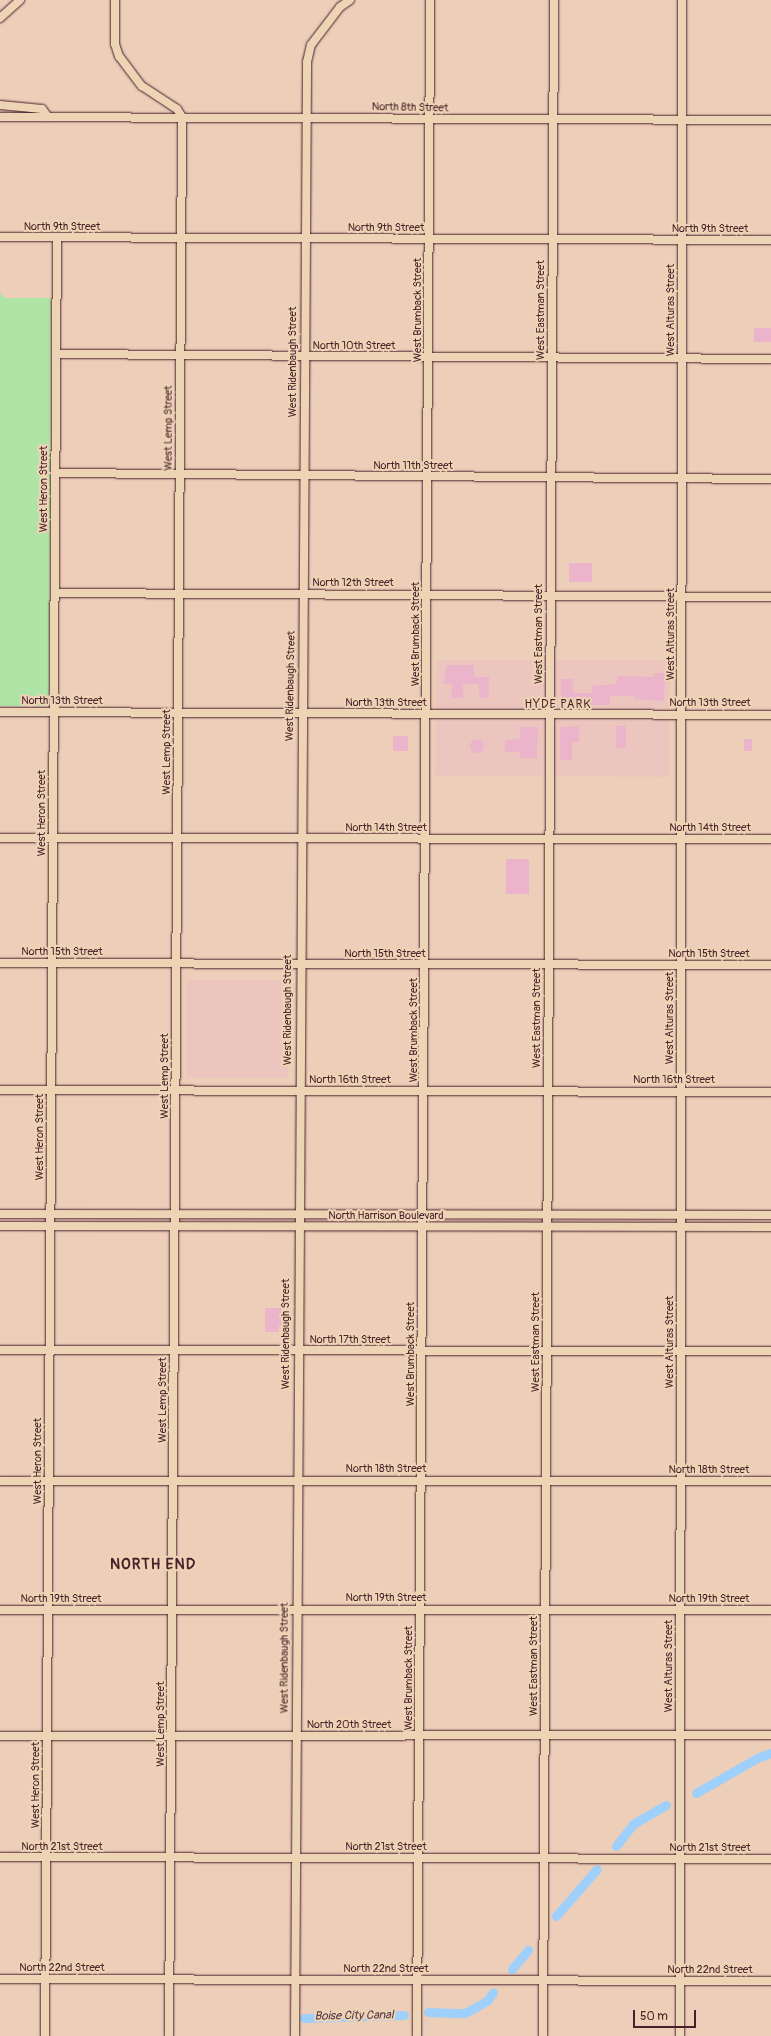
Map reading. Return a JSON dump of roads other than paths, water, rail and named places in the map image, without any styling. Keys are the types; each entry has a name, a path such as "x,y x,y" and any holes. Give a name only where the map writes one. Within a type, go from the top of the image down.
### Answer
{"street":[{"path":"0,18 20,0"},
{"path":"115,0 114,44 119,56 142,86 177,109 182,117"},
{"name":"West Ridenbaugh Street","path":"295,2036 296,1480 306,62 311,45 340,8 350,0"},
{"name":"West Brumback Street","path":"417,2036 427,714 430,0"},
{"name":"West Eastman Street","path":"543,2036 554,0"},
{"name":"West Alturas Street","path":"680,2036 682,0"},
{"name":"North 8th Street","path":"0,105 42,109 48,116"},
{"name":"North 8th Street","path":"0,117 48,116 430,120 771,120"},
{"name":"West Lemp Street","path":"169,2036 182,117"},
{"name":"North 9th Street","path":"0,237 771,240"},
{"name":"West Heron Street","path":"45,2036 57,238"},
{"name":"North 10th Street","path":"56,354 771,359"},
{"name":"North 11th Street","path":"56,473 180,476 771,479"},
{"name":"North 12th Street","path":"55,593 771,597"},
{"name":"North 13th Street","path":"0,712 549,716 682,714 771,715"},
{"name":"North 14th Street","path":"0,838 771,839"},
{"name":"North 15th Street","path":"0,963 300,965 771,965"},
{"name":"North 16th Street","path":"0,1090 771,1092"},
{"name":"North Harrison Boulevard","path":"0,1214 771,1215"},
{"name":"North Harrison Boulevard","path":"0,1226 547,1228 771,1227"},
{"name":"North 17th Street","path":"0,1350 771,1351"},
{"name":"North 18th Street","path":"0,1481 771,1481"},
{"name":"North 19th Street","path":"0,1610 771,1610"},
{"name":"North 20th Street","path":"0,1736 771,1736"},
{"name":"North 21st Street","path":"0,1857 771,1859"},
{"name":"North 22nd Street","path":"0,1979 771,1981"}],"waterway":[{"name":"Boise City Canal","path":"696,1793 757,1758 771,1753"},
{"name":"Boise City Canal","path":"616,1846 633,1824 666,1805"},
{"name":"Boise City Canal","path":"556,1916 597,1869"},
{"name":"Boise City Canal","path":"512,1969 528,1950"},
{"name":"Boise City Canal","path":"428,2012 465,2013 488,2000 493,1992"},
{"name":"Boise City Canal","path":"304,2018 404,2015"}],"district":[{"name":"HYDE PARK","path":"558,705"},
{"name":"NORTH END","path":"153,1565"}]}
